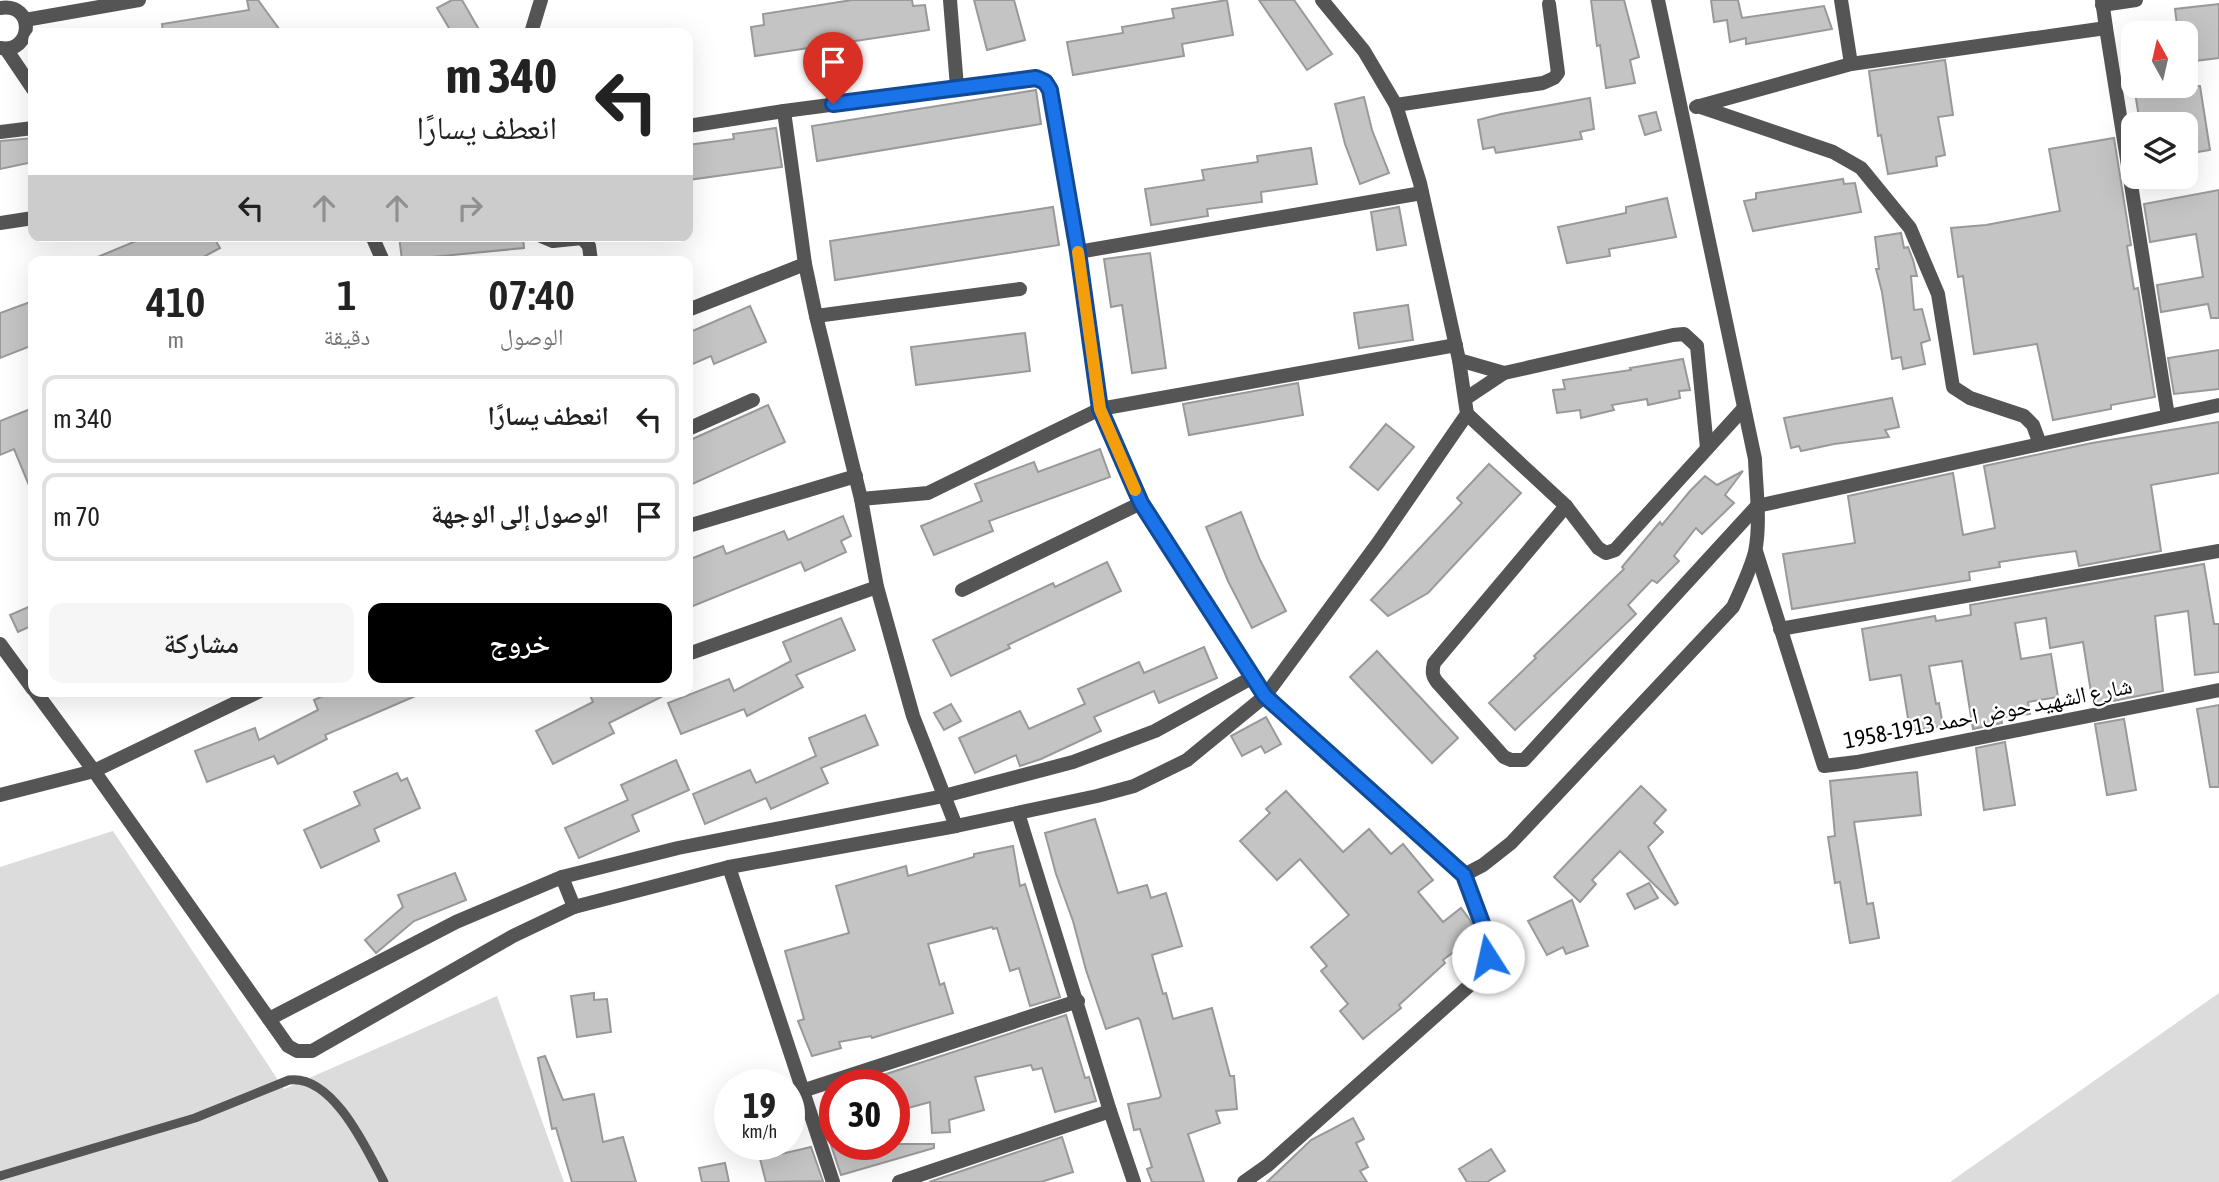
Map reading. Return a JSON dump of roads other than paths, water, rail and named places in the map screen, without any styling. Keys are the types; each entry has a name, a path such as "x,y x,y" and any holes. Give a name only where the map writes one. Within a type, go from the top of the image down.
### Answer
{"street":[{"path":"0,8 24,11 139,0"},
{"path":"533,28 541,0"},
{"path":"950,0 957,87"},
{"path":"1322,0 1364,51 1396,105 1422,193 1458,352 1466,406 1566,506 1598,548 1606,553 1615,550 1744,408"},
{"path":"1464,875 1483,865 1511,843 1733,607 1748,574 1755,549 1758,506 1755,459 1658,0"},
{"path":"1842,0 1851,64"},
{"path":"2136,0 2102,3 2168,416"},
{"path":"1396,105 1543,83 1554,78 1558,72 1549,4"},
{"path":"24,11 27,30 23,39 16,46 3,48 28,82"},
{"path":"1681,111 1851,64 2106,28"},
{"path":"693,125 957,87 1036,78 1045,82 1050,90 1078,252 1100,409 1141,503 1265,696 1464,875 1486,934 1488,957 1479,977 1268,1165 1244,1182"},
{"path":"1698,106 1833,152 1861,168 1910,228 1920,250 1938,294 1953,387 1970,398 2024,416 2034,425 2040,444"},
{"path":"784,111 816,316 856,476 877,587 913,716 956,826"},
{"path":"0,132 28,129"},
{"path":"1078,252 1422,193"},
{"path":"0,223 28,219"},
{"path":"693,308 806,264"},
{"path":"816,316 1020,289"},
{"path":"39,697 288,1046 297,1051 312,1051 513,936 573,907 729,867 956,826 1134,786 1186,760 1265,696 1378,542 1466,406 1504,373 1684,334 1697,346 1707,448"},
{"path":"861,499 928,493 1100,409 1458,352 1504,373"},
{"path":"693,427 753,400"},
{"path":"1566,506 1434,663 1432,673 1437,682 1504,757 1511,760 1524,760 1758,506 2219,405"},
{"path":"693,525 856,476"},
{"path":"962,590 1141,503"},
{"name":"شارع الشهيد حوض احمد 1913-1958","path":"1755,549 1824,766 1857,762 2219,690"},
{"path":"1780,629 2219,551"},
{"path":"693,652 877,587"},
{"path":"0,645 28,682"},
{"path":"269,1019 456,922 562,877 678,848 944,796 1073,762 1143,735 1253,677"},
{"path":"0,795 94,771 248,697"},
{"path":"1018,813 1078,1000 1110,1111 1135,1182"},
{"path":"729,867 795,1069"},
{"path":"562,877 573,907"},
{"path":"805,1090 1078,1000"},
{"path":"805,1100 833,1182"},
{"path":"899,1182 1110,1111"}],"lane":[{"path":"0,1176 195,1118 299,1078 341,1108 355,1127 384,1182"}]}
